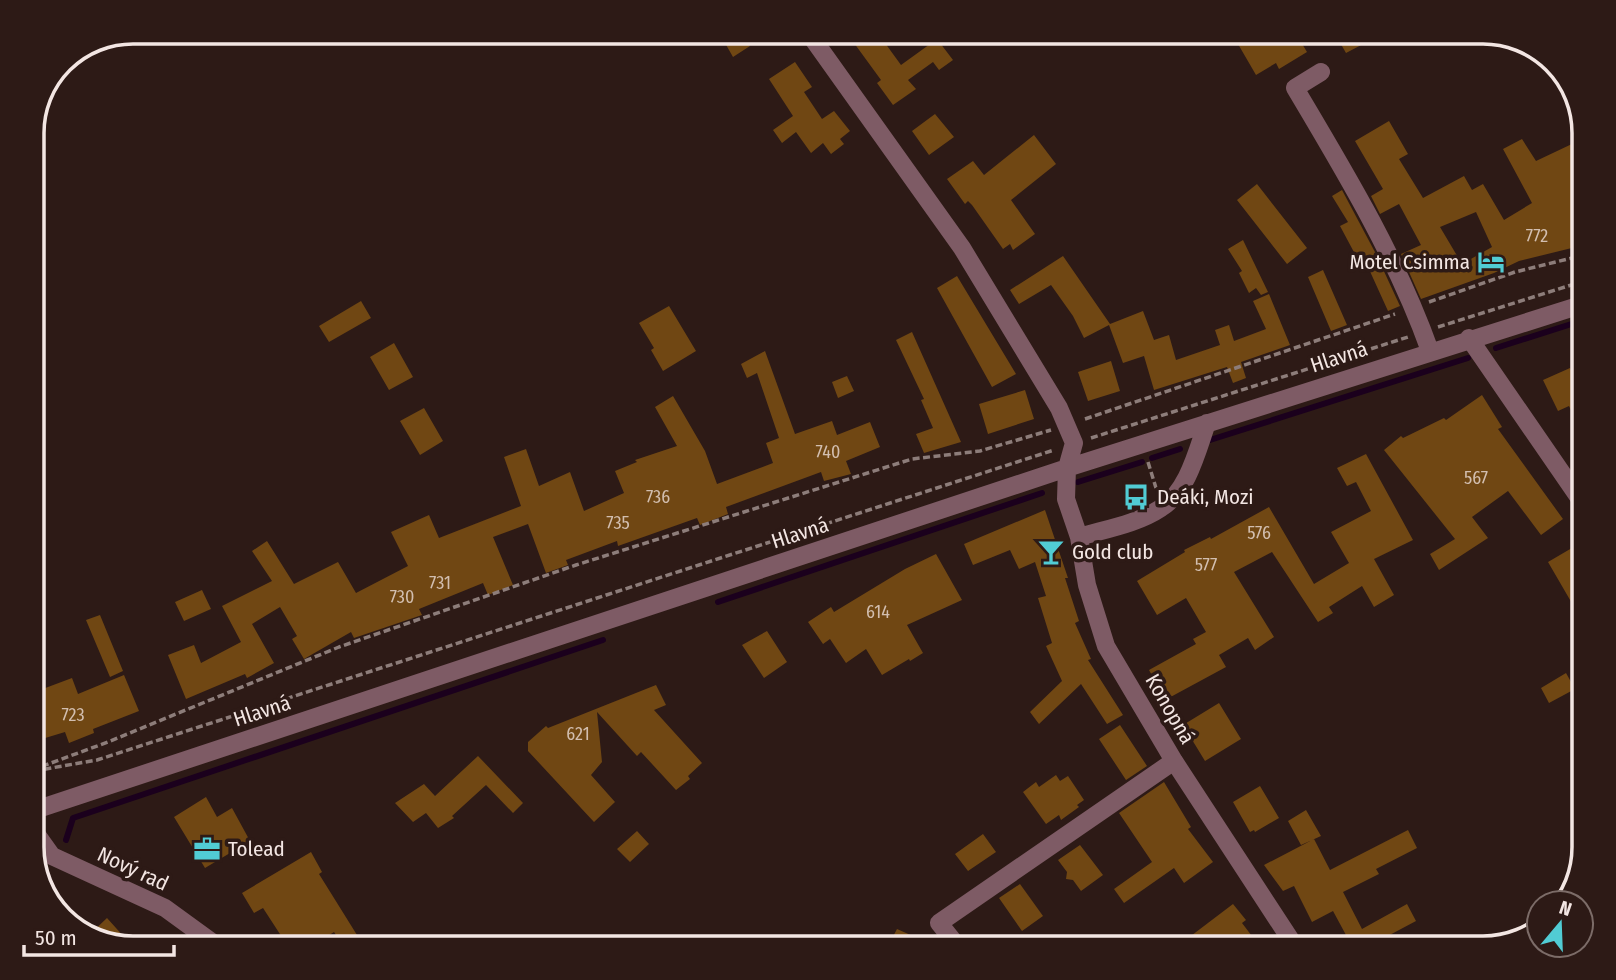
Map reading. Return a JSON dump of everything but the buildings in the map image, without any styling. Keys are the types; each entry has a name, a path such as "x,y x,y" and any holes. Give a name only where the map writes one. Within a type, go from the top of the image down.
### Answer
{"street":[{"path":"817,44 962,248 1059,408 1074,443"},
{"path":"1321,72 1295,88 1358,194 1430,351"},
{"name":"Hlavná","path":"44,807 1068,468 1469,338 1572,308"},
{"path":"1469,338 1572,488"},
{"path":"1079,537 1138,520 1163,508 1177,493 1194,461 1207,423"},
{"name":"Konopná","path":"1074,443 1068,468 1066,499 1079,537 1087,585 1106,646 1174,761 1288,936"},
{"path":"949,936 939,923 1174,761"},
{"name":"Nový rad","path":"44,845 52,856 165,908 204,936"}],"path":[{"path":"44,766 339,647 576,565 912,460 980,451 1067,425 1515,272 1572,258"},
{"path":"44,769 97,760 1074,443 1572,285"},
{"path":"1135,424 1163,508"}],"waterway":[{"path":"1496,348 1572,324"},
{"path":"1210,440 1468,358"},
{"path":"1152,458 1180,449"},
{"path":"1078,482 1142,462"},
{"path":"718,602 1042,493"},
{"path":"66,840 73,818 603,640"}],"place":[{"name":"Motel Csimma","path":"1491,262"},
{"name":"Deáki, Mozi","path":"1136,497"},
{"name":"Gold club","path":"1051,552"},
{"name":"Tolead","path":"207,849"}]}
